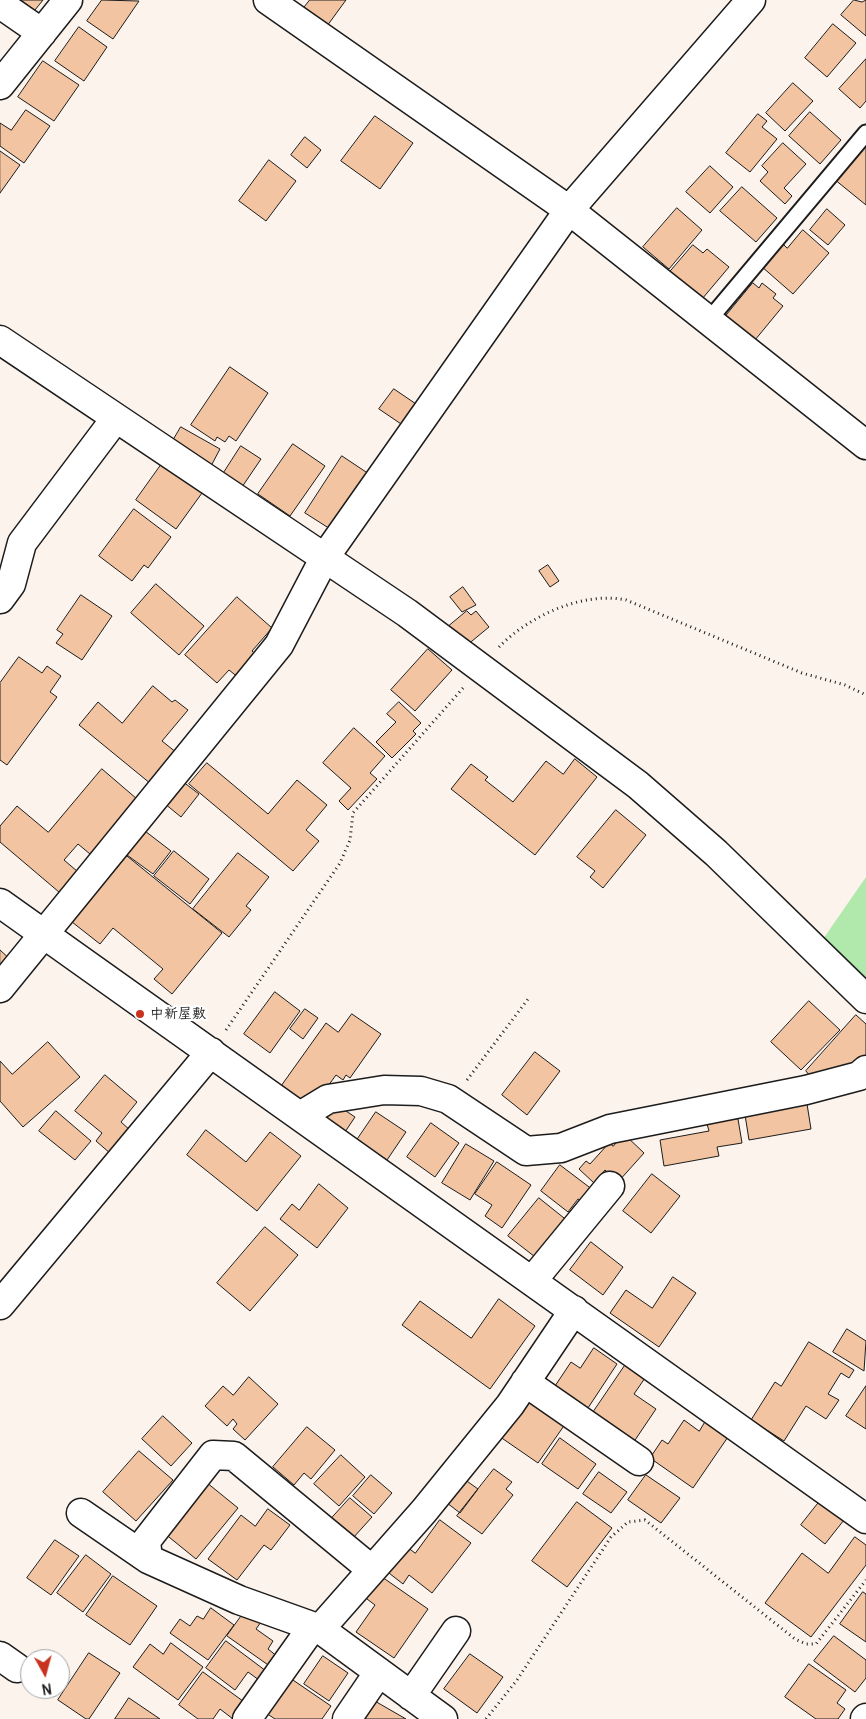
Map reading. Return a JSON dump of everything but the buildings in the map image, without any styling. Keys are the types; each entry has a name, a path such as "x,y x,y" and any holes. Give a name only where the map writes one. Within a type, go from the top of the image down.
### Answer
{"street":[{"path":"0,85 68,0"},
{"path":"268,0 569,210 866,446"},
{"path":"0,988 279,645 325,557 569,210 752,0"},
{"path":"0,4 42,33"},
{"path":"0,340 325,557 481,668 638,785 716,854 866,999"},
{"path":"0,599 12,584 22,543 116,418"},
{"path":"0,903 866,1519"},
{"path":"0,1305 211,1052"},
{"path":"300,1116 328,1099 384,1090 421,1091 451,1102 526,1151 560,1148 610,1129 806,1090 860,1076 866,1070"},
{"path":"532,1281 610,1186"},
{"path":"247,1719 316,1628 372,1570 430,1504 525,1382 574,1310"},
{"path":"525,1382 638,1461"},
{"path":"148,1559 146,1541 213,1455 234,1456 372,1570"},
{"path":"81,1513 148,1559 239,1600 316,1628 443,1719"},
{"path":"412,1696 456,1631"},
{"path":"347,1719 379,1672"}],"lane":[{"path":"708,321 866,134"}],"path":[{"path":"211,1052 340,863 350,840 353,813 481,668 519,628 551,612 589,600 609,597 626,600 802,673 846,685 866,695"},
{"path":"451,1102 528,999"},
{"path":"486,1719 517,1680 611,1537 628,1522 645,1520 795,1639 806,1644 816,1644 866,1580"}],"green space":[{"path":"866,877 866,982 821,942"}],"place":[{"name":"中新屋敷","path":"140,1014"}]}
